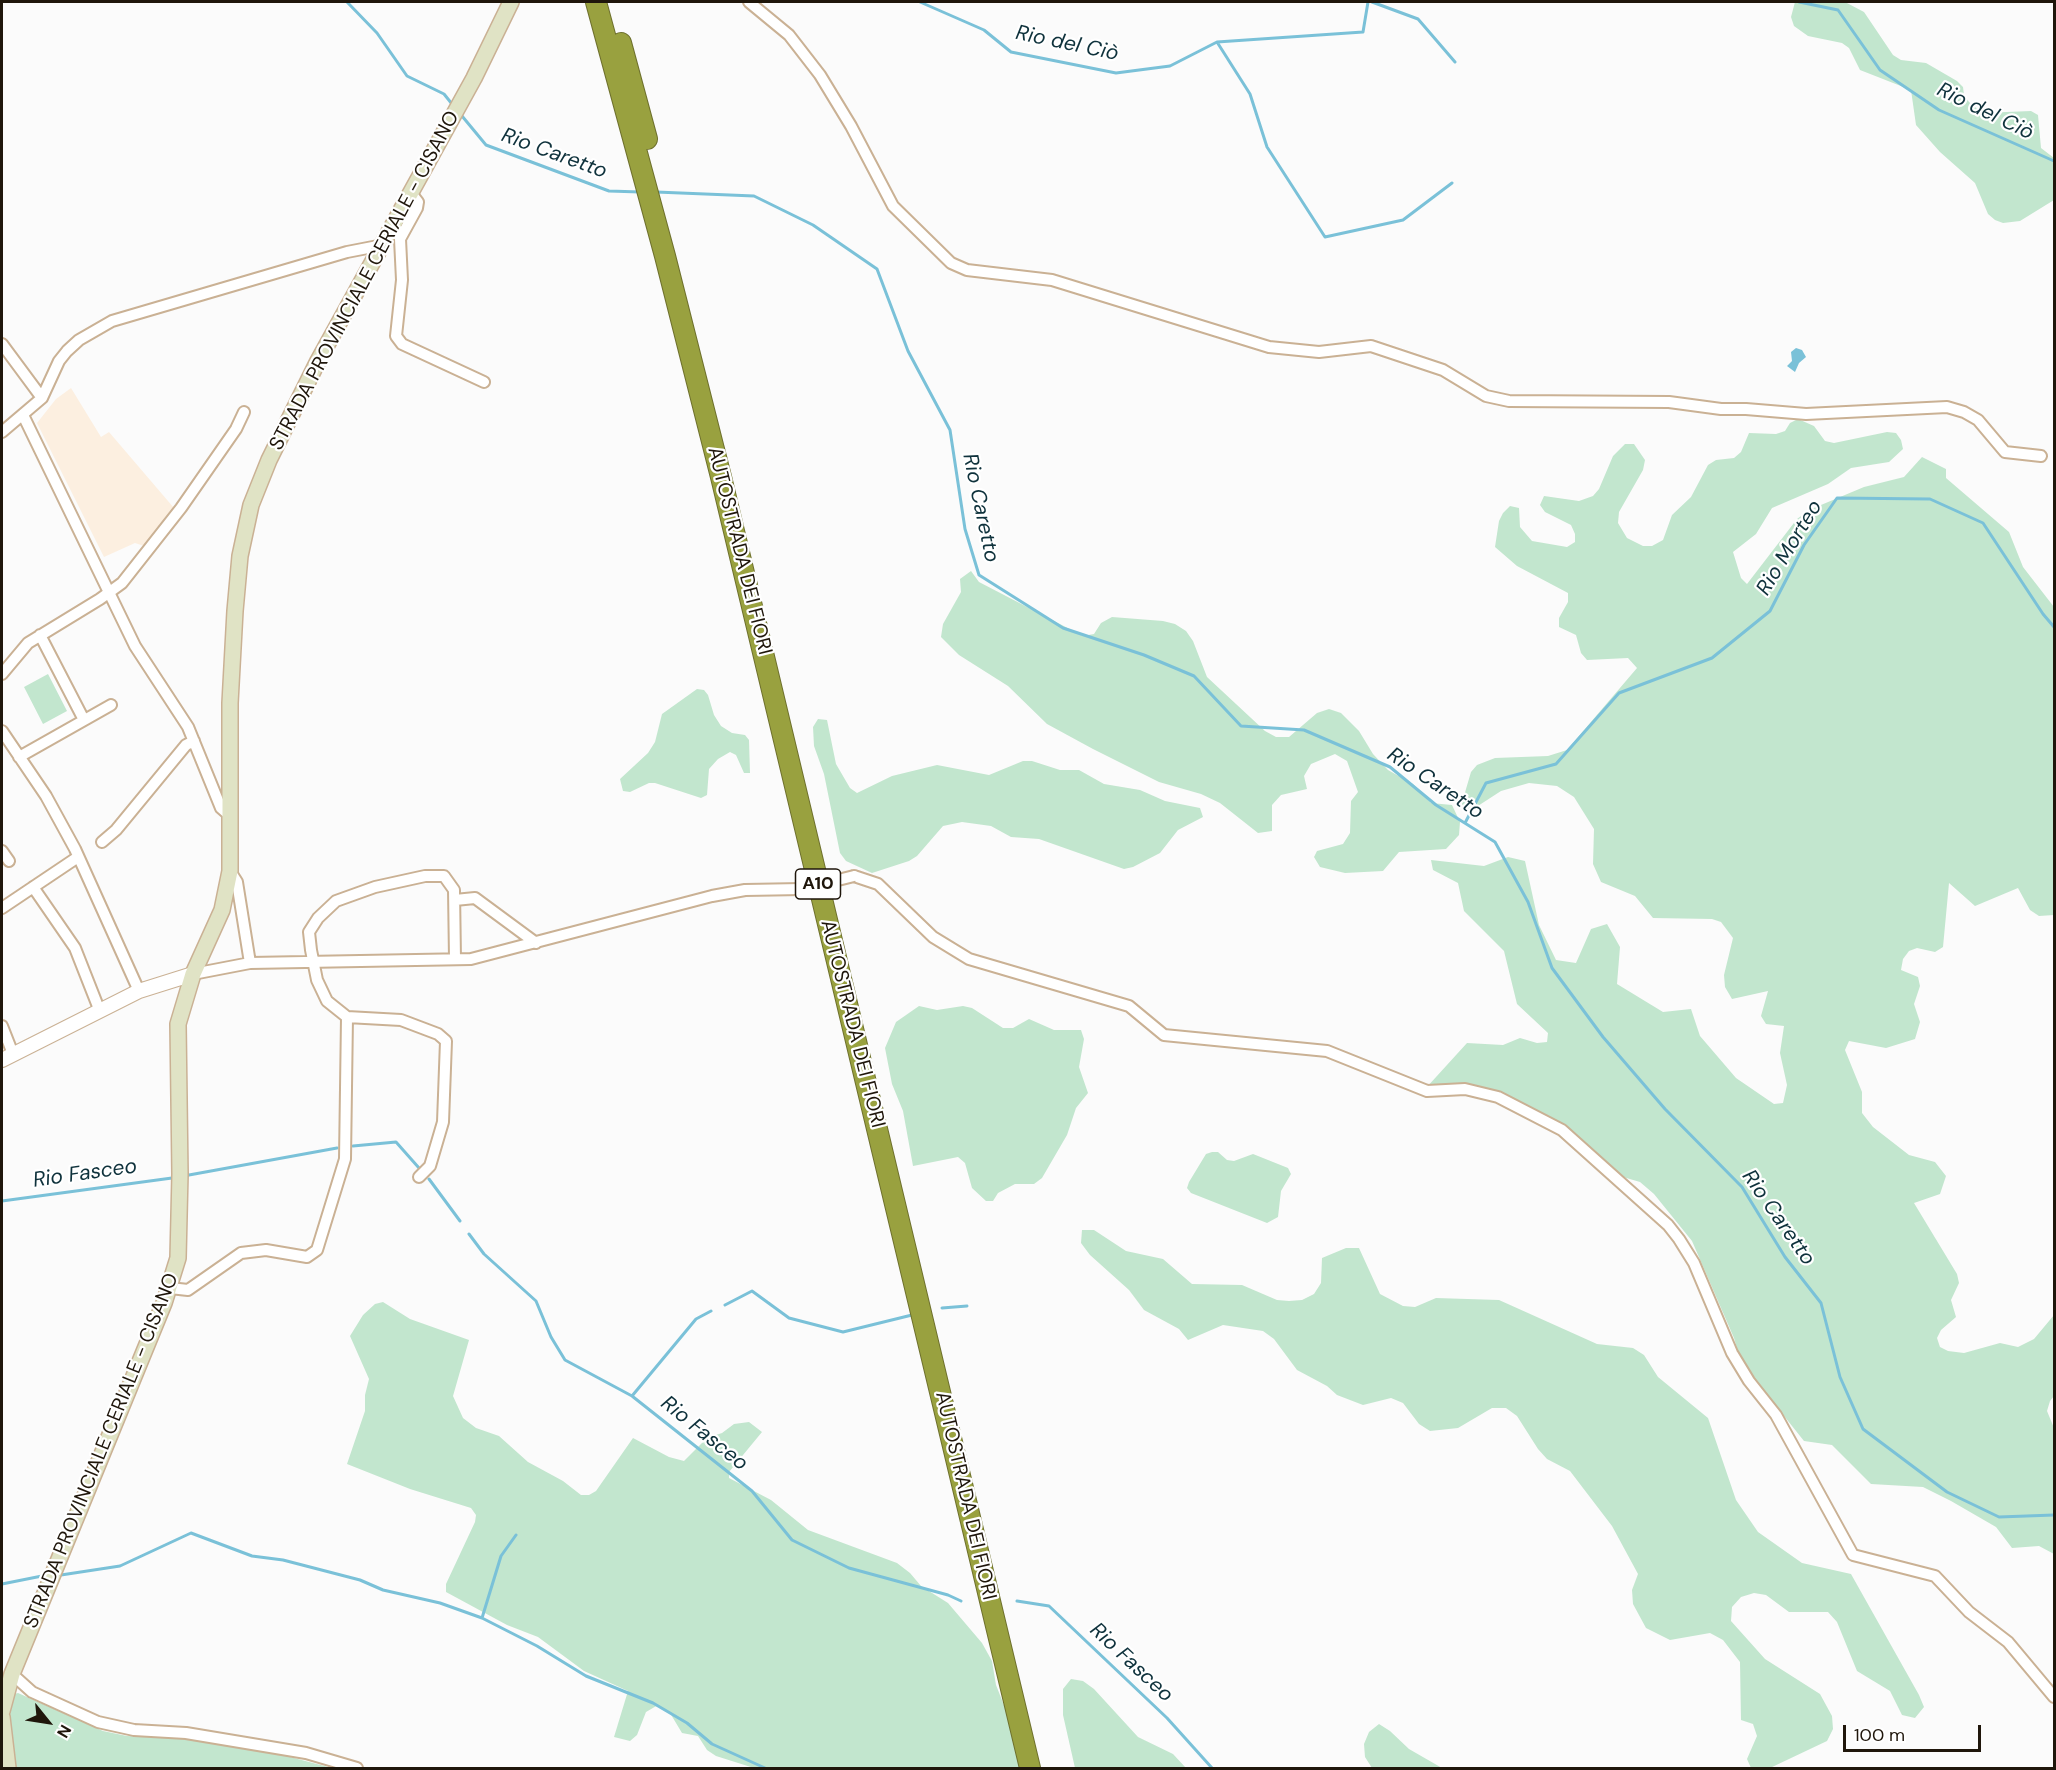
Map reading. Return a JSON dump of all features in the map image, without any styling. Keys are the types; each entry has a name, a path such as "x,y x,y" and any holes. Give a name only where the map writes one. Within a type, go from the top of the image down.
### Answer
{"highway":[{"name":"AUTOSTRADA DEI FIORI","path":"596,2 665,256 721,477 1030,1768"},
{"name":"AUTOSTRADA DEI FIORI","path":"609,2 679,257 734,478 1043,1768"}],"main road":[{"name":"STRADA PROVINCIALE CERIALE - CISANO","path":"2,1711 12,1674 170,1288 178,1258 180,1224 178,1024 193,974 222,910 230,871 229,815 235,611 240,556 251,505 293,410 474,78 511,2"},
{"path":"2,1718 5,1765"}],"street":[{"path":"749,2 789,35 820,75 851,126 893,206 951,263 967,270 1052,280 1269,347 1318,352 1371,346 1443,370 1486,396 1509,401 1669,402 1721,409 1806,414 1947,407 1964,412 1978,420 2005,452 2041,456"},
{"path":"411,193 418,202 400,239 402,280 396,336 402,344 484,382"},
{"path":"2,432 42,398 59,361 67,351 79,340 112,321 347,252 383,245"},
{"path":"2,344 42,398"},
{"path":"2,674 28,643 110,592 141,561 236,429 244,412"},
{"path":"23,416 142,661 188,727 221,807 229,815"},
{"path":"40,635 84,720"},
{"path":"19,757 111,705"},
{"path":"2,731 52,806 78,857 139,991"},
{"path":"102,842 116,830 186,745 194,741"},
{"path":"2,851 9,861"},
{"path":"2,908 78,857"},
{"path":"230,871 237,882 250,963"},
{"path":"419,1177 430,1166 443,1122 446,1041 438,1034 401,1020 347,1017 327,1001 317,980 309,932 318,918 336,902 375,887 425,876 444,876 454,890 454,959"},
{"path":"2,1026 7,1057 139,991 193,974 250,963 486,957 712,896 745,890 802,889 854,876 878,884 933,937 969,959 1129,1006 1164,1035 1328,1051 1427,1091 1465,1089 1498,1097 1562,1130 1668,1225 1679,1239 1694,1263 1732,1353 1749,1381 1776,1414 1854,1555 1935,1576 1969,1612 2008,1642 2055,1697"},
{"path":"33,887 75,948 99,1010"},
{"path":"455,900 475,898 536,943"},
{"path":"170,1288 188,1290 242,1253 266,1250 307,1257 317,1250 345,1159 347,1017"},
{"path":"12,1674 32,1692 98,1722 134,1730 186,1733 306,1753 357,1768"}],"shaded area":[{"path":"71,388 101,437 109,432 174,508 144,546 135,543 104,557 37,423 56,399"}],"green space":[{"path":"1795,2 1845,2 1864,12 1893,55 1901,60 1926,63 1957,81 1963,87 1964,95 1969,102 1982,113 2031,111 2038,115 2041,148 2054,158 2054,200 2020,221 2003,223 1995,220 1988,214 1975,183 1940,152 1916,125 1911,90 1860,70 1849,48 1842,43 1808,36 1794,26 1791,17"},
{"path":"1798,419 1814,426 1825,441 1834,443 1887,432 1896,433 1903,449 1889,462 1851,468 1828,484 1772,508 1756,534 1733,552 1741,578 1747,584 1797,519 1809,510 1864,487 1904,477 1922,457 1946,469 1946,478 2009,532 2023,567 2054,607 2054,915 2039,916 2030,910 2018,888 1975,906 1949,883 1943,947 1935,952 1917,948 1909,951 1903,959 1901,970 1918,977 1920,986 1914,1004 1920,1022 1915,1039 1886,1048 1849,1041 1845,1050 1862,1092 1862,1113 1873,1127 1909,1155 1935,1162 1946,1176 1940,1194 1914,1203 1957,1274 1959,1283 1951,1300 1956,1317 1941,1330 1937,1338 1940,1347 1948,1351 1964,1353 2000,1343 2018,1347 2034,1339 2054,1315 2054,1396 2047,1411 2054,1428 2054,1554 2039,1546 2012,1548 1996,1527 1951,1501 1923,1487 1871,1484 1832,1445 1804,1441 1741,1362 1734,1338 1692,1241 1654,1194 1640,1182 1623,1177 1599,1158 1572,1131 1500,1092 1459,1083 1426,1088 1467,1043 1503,1045 1520,1038 1537,1043 1547,1042 1548,1033 1517,1004 1504,951 1464,911 1458,883 1433,870 1431,860 1484,866 1508,857 1525,861 1539,925 1556,960 1576,963 1591,929 1607,924 1620,947 1617,984 1663,1012 1691,1009 1700,1036 1736,1078 1774,1104 1783,1103 1787,1085 1780,1053 1784,1026 1766,1024 1761,1016 1768,991 1732,999 1725,987 1724,975 1733,938 1721,922 1712,919 1653,918 1635,896 1601,882 1593,864 1594,829 1574,797 1557,786 1529,783 1501,791 1467,813 1461,806 1471,772 1477,765 1495,758 1548,756 1567,750 1637,668 1628,658 1587,660 1581,653 1576,635 1559,627 1559,618 1568,602 1568,593 1517,566 1495,547 1499,521 1503,513 1510,506 1519,508 1520,527 1532,541 1567,547 1575,542 1575,534 1571,525 1545,512 1540,505 1544,496 1579,501 1593,496 1599,489 1613,456 1625,444 1634,444 1645,460 1643,470 1619,512 1618,523 1627,538 1643,546 1652,546 1663,540 1672,515 1691,497 1708,465 1716,460 1734,458 1741,452 1749,433 1776,434 1785,431 1790,423"},
{"path":"971,571 979,582 1083,636 1094,634 1101,623 1112,617 1175,624 1186,631 1193,641 1207,677 1265,731 1276,737 1289,737 1317,713 1329,709 1341,713 1359,731 1373,754 1388,770 1413,784 1431,803 1452,805 1460,822 1459,835 1446,849 1399,852 1383,871 1345,873 1320,867 1314,857 1317,851 1343,844 1350,833 1351,801 1358,792 1347,761 1335,754 1311,764 1304,776 1307,789 1281,795 1272,805 1272,831 1258,833 1220,803 1201,794 1159,782 1093,749 1047,724 1008,686 959,655 941,637 943,624 961,592 960,579"},
{"path":"48,674 67,711 43,724 24,687"},
{"path":"697,689 704,690 708,695 714,715 721,726 732,733 745,735 749,740 750,773 744,773 736,755 730,752 718,759 709,769 707,795 701,798 655,783 649,783 630,792 623,791 620,779 648,753 655,742 662,714"},
{"path":"818,719 827,720 836,764 850,788 857,793 892,776 937,765 989,775 1023,761 1032,761 1060,770 1079,770 1104,784 1140,790 1165,801 1200,808 1203,817 1178,830 1160,853 1133,867 1124,869 1039,839 1011,837 991,826 962,822 943,826 917,856 909,861 872,873 846,861 840,853 824,774 814,746 813,727"},
{"path":"919,1006 937,1010 963,1006 972,1008 1003,1028 1013,1028 1029,1019 1054,1030 1081,1030 1084,1039 1079,1067 1088,1093 1076,1108 1067,1135 1042,1178 1034,1184 1015,1184 998,1193 993,1201 986,1201 972,1188 965,1163 958,1157 913,1166 903,1111 892,1084 885,1048 896,1022"},
{"path":"1218,1152 1227,1160 1234,1161 1253,1154 1288,1168 1291,1174 1281,1191 1278,1217 1267,1223 1191,1193 1187,1188 1189,1182 1206,1154"},
{"path":"1082,1230 1094,1230 1126,1251 1163,1259 1192,1284 1242,1285 1277,1300 1289,1301 1302,1300 1314,1294 1321,1283 1322,1258 1346,1248 1359,1248 1380,1294 1403,1306 1415,1307 1436,1298 1499,1300 1597,1344 1633,1348 1644,1355 1658,1377 1708,1418 1736,1500 1758,1532 1802,1563 1851,1574 1924,1707 1915,1718 1902,1715 1890,1691 1857,1671 1837,1622 1828,1612 1789,1612 1766,1595 1754,1593 1741,1597 1732,1607 1731,1621 1765,1659 1820,1694 1832,1716 1833,1729 1827,1741 1770,1768 1751,1768 1747,1759 1757,1736 1753,1724 1741,1720 1740,1662 1723,1640 1710,1633 1670,1640 1646,1628 1633,1604 1632,1590 1638,1574 1612,1526 1570,1471 1547,1459 1538,1449 1517,1416 1506,1408 1492,1408 1458,1428 1430,1431 1419,1424 1403,1403 1391,1398 1363,1405 1337,1395 1327,1386 1297,1370 1274,1339 1263,1331 1223,1325 1188,1340 1179,1329 1144,1310 1129,1290 1090,1255 1081,1243"},
{"path":"383,1302 410,1319 469,1340 453,1396 463,1418 476,1428 499,1436 528,1462 563,1481 581,1495 589,1495 596,1491 633,1438 669,1457 684,1461 707,1438 722,1433 734,1424 749,1422 762,1432 729,1472 729,1478 771,1500 808,1530 897,1563 921,1586 948,1603 982,1643 992,1661 996,1685 1011,1723 1021,1768 754,1768 716,1756 707,1750 698,1736 682,1733 670,1713 658,1705 646,1712 637,1735 630,1741 614,1737 628,1691 584,1671 538,1637 507,1625 446,1592 446,1584 475,1522 476,1515 471,1508 410,1489 347,1464 365,1411 365,1395 369,1379 350,1336 363,1315 375,1304"},
{"path":"1071,1679 1083,1681 1094,1689 1138,1737 1173,1754 1186,1768 1075,1768 1063,1715 1063,1689"},
{"path":"18,1693 103,1731 127,1736 182,1738 275,1753 332,1768 11,1768 7,1713 14,1694"},
{"path":"1379,1724 1409,1749 1442,1768 1372,1768 1365,1757 1364,1744 1369,1732"}],"water":[{"path":"1796,348 1802,350 1806,357 1799,363 1795,372 1787,366 1792,361 1791,352"}],"waterway":[{"name":"Rio Caretto","path":"347,2 377,33 407,76 444,94 452,104"},
{"name":"Rio del Ciò","path":"920,2 984,30 1011,52 1116,73 1170,66 1217,42 1363,32 1368,2"},
{"path":"1372,2 1418,19 1455,62"},
{"name":"Rio del Ciò","path":"1799,2 1838,10 1880,70 1939,110 2054,161"},
{"path":"1217,42 1250,94 1267,147 1325,237 1403,220 1452,183"},
{"name":"Rio Caretto","path":"462,116 486,145 609,191 640,192"},
{"name":"Rio Caretto","path":"656,192 754,196 813,225 877,269 908,351 950,430 965,529 979,575 1063,628 1144,655 1194,676 1241,726 1304,730 1390,767 1436,805 1495,842 1528,902 1552,968 1603,1037 1665,1109 1742,1187 1785,1257 1821,1303 1840,1377 1863,1429 1947,1492 1999,1517 2054,1515"},
{"name":"Rio Morteo","path":"1465,823 1486,783 1556,764 1619,693 1712,658 1770,611 1804,545 1837,498 1930,499 1983,523 2054,627"},
{"name":"Rio Fasceo","path":"353,1146 396,1142 419,1168"},
{"name":"Rio Fasceo","path":"189,1175 337,1148"},
{"name":"Rio Fasceo","path":"2,1201 172,1178"},
{"name":"Rio Fasceo","path":"429,1179 460,1221"},
{"name":"Rio Fasceo","path":"469,1234 484,1254 536,1301 551,1337 565,1360 632,1396 752,1491 792,1540 849,1568 948,1595 961,1601"},
{"path":"725,1305 752,1291 789,1318 843,1332 912,1315"},
{"path":"942,1308 967,1306"},
{"path":"632,1396 696,1319 711,1311"},
{"path":"61,1575 120,1566 191,1533 252,1556 283,1560 360,1580 383,1590 440,1603 482,1618 537,1646 586,1676 653,1703 687,1723 712,1744 765,1768"},
{"path":"482,1618 501,1556 516,1535"},
{"path":"2,1584 42,1576"},
{"name":"Rio Fasceo","path":"1017,1601 1049,1606 1167,1718 1212,1768"}]}
